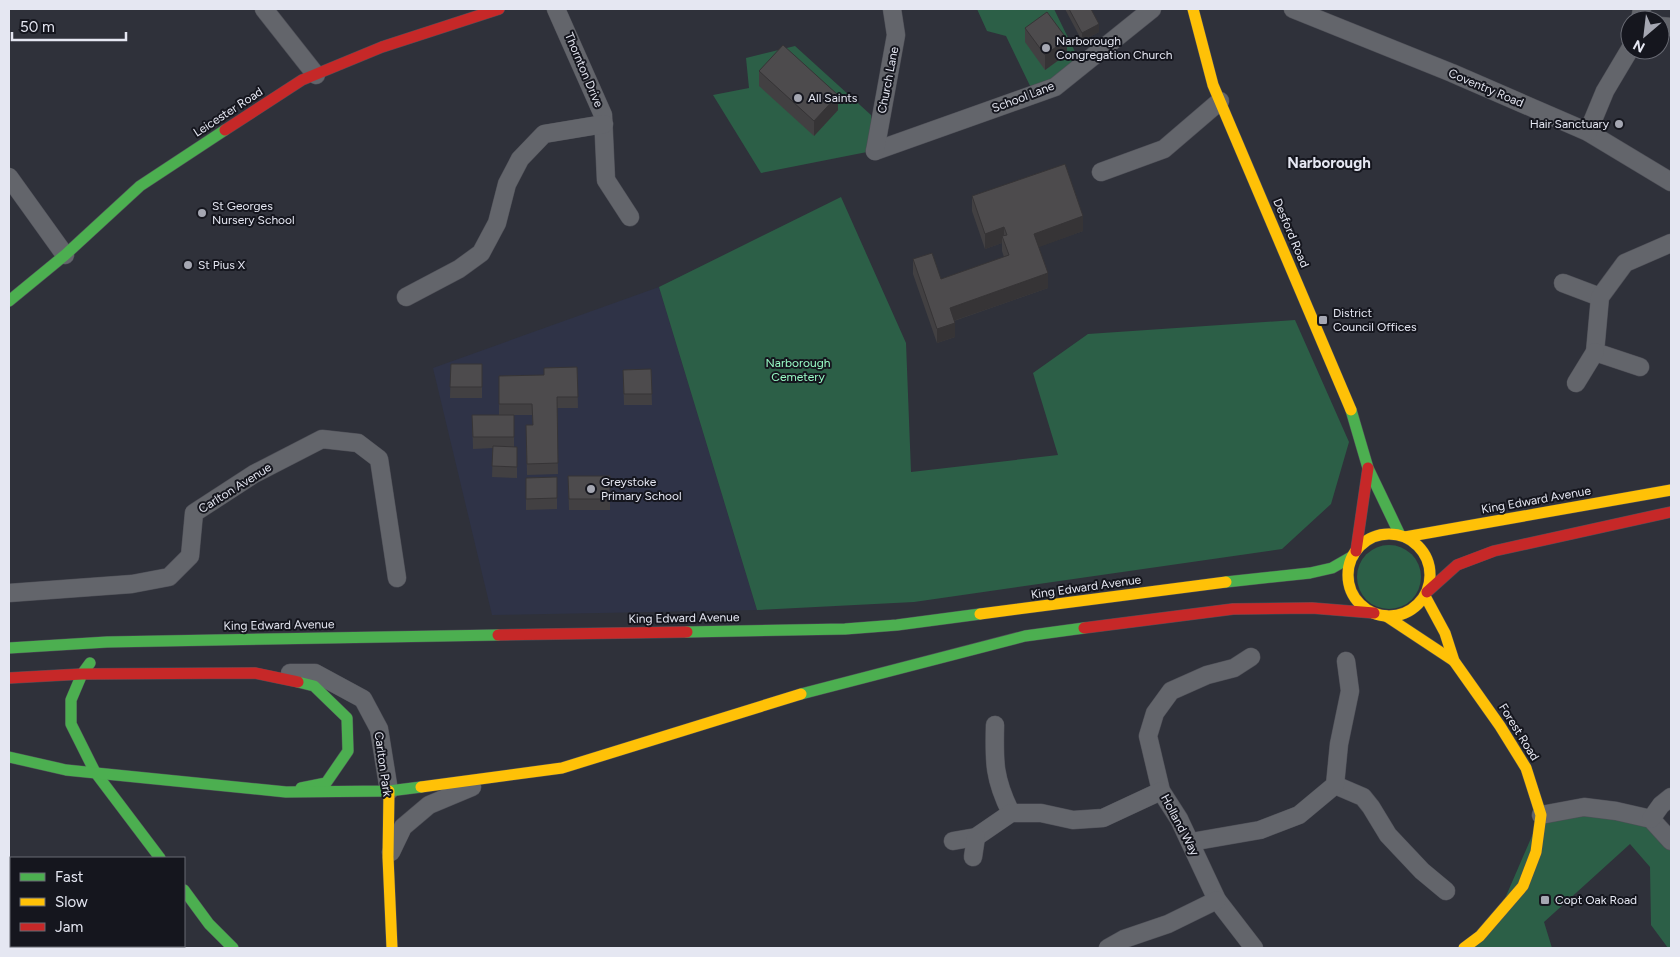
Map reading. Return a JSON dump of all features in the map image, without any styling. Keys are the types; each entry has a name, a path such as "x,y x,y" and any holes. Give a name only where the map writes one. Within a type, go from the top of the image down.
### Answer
{"main road":[{"name":"Leicester Road","path":"9,301 65,255 140,186 302,80 382,48 500,9"},
{"name":"Desford Road","path":"1192,9 1213,85 1349,402 1368,468 1402,536"},
{"name":"Desford Road","path":"1354,554 1368,468"},
{"name":"King Edward Avenue","path":"9,648 107,642 845,629 907,624 1192,586 1310,573 1332,568 1354,554 1364,542 1375,536 1387,534 1402,536 1671,490"},
{"path":"9,757 66,770 286,792 331,793 389,790 562,768 821,688 1025,636 1233,609 1312,608 1386,616 1409,612 1457,565 1494,550 1671,512"},
{"path":"1402,536 1416,544 1425,554 1430,572 1426,594"},
{"path":"1354,554 1348,569 1349,583 1353,596 1362,606 1374,614"},
{"name":"Forest Road","path":"1426,594 1445,633 1454,661 1500,726 1526,768 1541,815 1536,852 1523,886 1480,936 1464,948"},
{"name":"Forest Road","path":"1386,616 1454,661"},
{"path":"107,642 82,674 71,700 71,724 95,772 159,857"},
{"path":"9,678 82,674 255,673 314,686 346,718 348,750 326,783 286,792"},
{"name":"Carlton Park","path":"389,790 388,857 392,948"},
{"path":"185,891 209,924 234,948"}],"street":[{"path":"264,9 316,74"},
{"name":"Thornton Drive","path":"556,9 594,91 603,115 606,180 630,217"},
{"name":"Church Lane","path":"875,151 896,35 892,9"},
{"name":"School Lane","path":"875,151 1055,87 1152,9"},
{"name":"Coventry Road","path":"1293,9 1452,73 1588,132 1671,182"},
{"path":"1588,132 1605,91 1623,60"},
{"path":"1101,172 1164,149 1220,101"},
{"path":"406,298 459,269 481,253 497,223 506,184 520,159 544,134 604,124"},
{"path":"9,177 65,255"},
{"path":"1576,383 1595,352 1600,297 1625,263 1671,243"},
{"path":"1563,283 1600,297"},
{"path":"1595,352 1640,367"},
{"name":"Carlton Avenue","path":"9,593 132,584 169,577 190,556 194,513 254,474 322,439 358,443 379,459 397,578"},
{"name":"Holland Way","path":"1251,657 1234,668 1207,675 1171,691 1155,714 1148,736 1161,791 1191,842 1217,900 1254,948"},
{"path":"1191,842 1260,830 1300,815 1334,785 1339,744 1350,691 1346,661"},
{"name":"Carlton Park","path":"255,673 315,673 363,699 379,728 389,790"},
{"path":"995,726 995,772 1001,793 1011,813"},
{"name":"Carlton Park","path":"388,857 403,827 429,804 496,777"},
{"path":"1334,785 1363,798 1371,806 1388,835 1422,871 1446,891"},
{"path":"953,841 976,837 1011,813 1041,812 1073,820 1103,818 1161,791"},
{"path":"1651,819 1661,805 1671,797"},
{"path":"1541,815 1584,807 1651,819 1671,841"},
{"path":"973,857 976,837"},
{"path":"1108,948 1124,939 1168,924 1217,900"}],"shaded area":[{"name":"Greystoke Primary School","path":"659,287 757,610 492,615 433,368"}],"green space":[{"path":"977,9 1054,9 1079,60 1033,92 1006,36 987,31"},
{"path":"795,46 871,115 872,142 867,152 761,173 713,95 749,88 746,58"},
{"name":"Narborough Cemetery","path":"841,197 906,343 911,472 1058,455 1033,373 1088,334 1295,320 1349,442 1331,504 1282,549 914,602 757,610 659,287"},
{"path":"1389,545 1407,551 1415,559 1421,577 1415,595 1407,603 1389,609 1371,603 1363,595 1357,577 1363,559 1371,551"},
{"path":"1584,807 1651,819 1671,841 1671,948 1668,948 1651,925 1650,867 1630,844 1544,922 1552,948 1464,948 1497,917 1541,815"}],"building":[{"path":"1069,9 1091,9 1099,24 1082,33"},
{"path":"1047,12 1067,39 1045,55 1025,28"},
{"path":"783,45 838,95 814,121 759,71"},
{"path":"1065,164 1083,216 1034,234 1048,273 950,308 955,323 937,329 913,259 932,253 941,279 1009,255 1002,236 1007,235 1004,227 985,234 972,196"},
{"path":"451,364 482,364 482,387 450,387"},
{"path":"577,367 578,397 557,397 558,463 527,464 526,425 533,425 532,404 499,404 499,376 544,375 544,368"},
{"path":"651,369 652,394 624,394 623,370"},
{"path":"472,415 514,415 514,437 473,437"},
{"path":"493,446 517,447 517,467 492,466"},
{"path":"568,476 610,476 610,499 569,499"},
{"path":"557,477 557,498 526,499 526,478"}],"traffic: fast":[{"path":"9,301 65,255 140,186 225,130"},
{"path":"1351,410 1368,468 1400,535"},
{"path":"1226,582 1310,573 1332,568 1353,556"},
{"path":"687,632 845,629 897,625 980,614"},
{"path":"801,694 1025,636 1084,628"},
{"path":"9,648 107,642 498,635"},
{"path":"90,663 82,674 71,700 71,724 95,772 159,857"},
{"path":"298,682 314,686 347,718 348,751 326,783 301,788"},
{"path":"9,757 66,770 286,792 389,791 421,787"},
{"path":"185,891 209,924 233,948"}],"traffic: slow":[{"path":"1193,9 1213,85 1351,410"},
{"path":"1405,537 1671,490"},
{"path":"1389,534 1405,537 1418,546 1427,559 1430,575 1427,591 1418,604 1405,613 1389,616 1373,613 1360,604 1351,591 1348,575 1351,559 1360,546 1373,537 1389,534"},
{"path":"980,614 1226,582"},
{"path":"1425,596 1445,633 1454,661 1500,726 1526,768 1541,815 1536,852 1523,886 1480,936 1464,948"},
{"path":"1386,616 1454,661"},
{"path":"421,787 562,768 801,694"},
{"path":"389,791 388,857 392,948"}],"traffic: jam":[{"path":"225,130 302,80 382,47 499,9"},
{"path":"1356,551 1368,468"},
{"path":"1427,592 1457,565 1494,551 1671,512"},
{"path":"1084,628 1233,609 1312,608 1374,613"},
{"path":"498,635 687,632"},
{"path":"9,678 82,674 255,673 298,682"}],"place":[{"name":"Narborough Congregation Church","path":"1046,48"},
{"name":"All Saints","path":"798,98"},
{"name":"Hair Sanctuary","path":"1619,124"},
{"name":"St Georges Nursery School","path":"202,213"},
{"name":"St Pius X","path":"188,265"},
{"name":"District Council Offices","path":"1323,320"},
{"name":"Greystoke Primary School","path":"591,489"},
{"name":"Copt Oak Road","path":"1545,900"}],"district":[{"name":"Narborough","path":"1329,163"}]}
